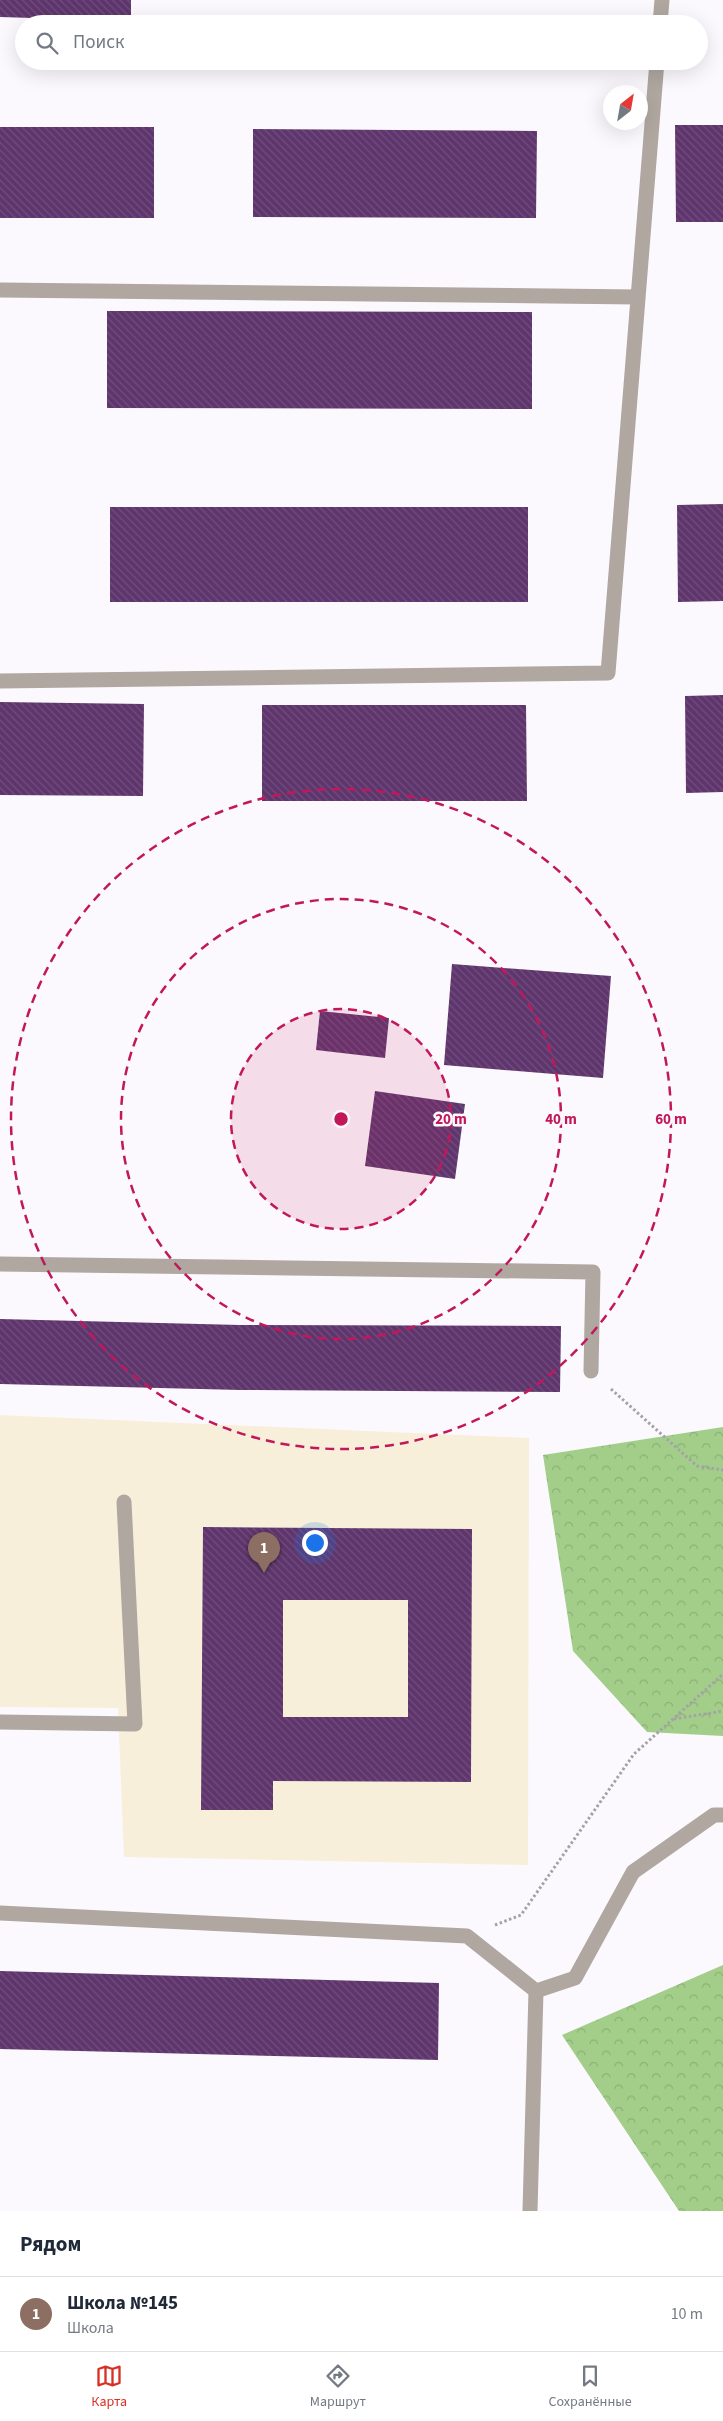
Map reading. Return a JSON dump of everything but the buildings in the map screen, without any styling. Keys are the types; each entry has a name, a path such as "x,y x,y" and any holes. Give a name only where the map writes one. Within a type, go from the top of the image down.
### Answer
{"lane":[{"path":"661,15 662,0"},
{"path":"0,681 608,673 656,70"},
{"path":"0,290 638,297"},
{"path":"0,1264 593,1272 591,1372"},
{"path":"0,1722 135,1724 124,1502"},
{"path":"536,1991 575,1978 633,1872 714,1815 723,1815"},
{"path":"0,1913 467,1936 536,1991"},
{"path":"530,2211 536,1991"}],"path":[{"path":"591,1372 697,1466 723,1470"},
{"path":"467,1936 521,1915 634,1754 723,1674"},
{"path":"674,1719 723,1711"}],"shaded area":[{"path":"0,1415 529,1438 528,1865 124,1857 118,1708 0,1707"}],"green space":[{"path":"723,1427 723,1736 647,1732 573,1651 543,1455"},
{"path":"723,1965 723,2211 679,2211 562,2035"}],"place":[{"name":"Школа №145","path":"264,1573"}]}
